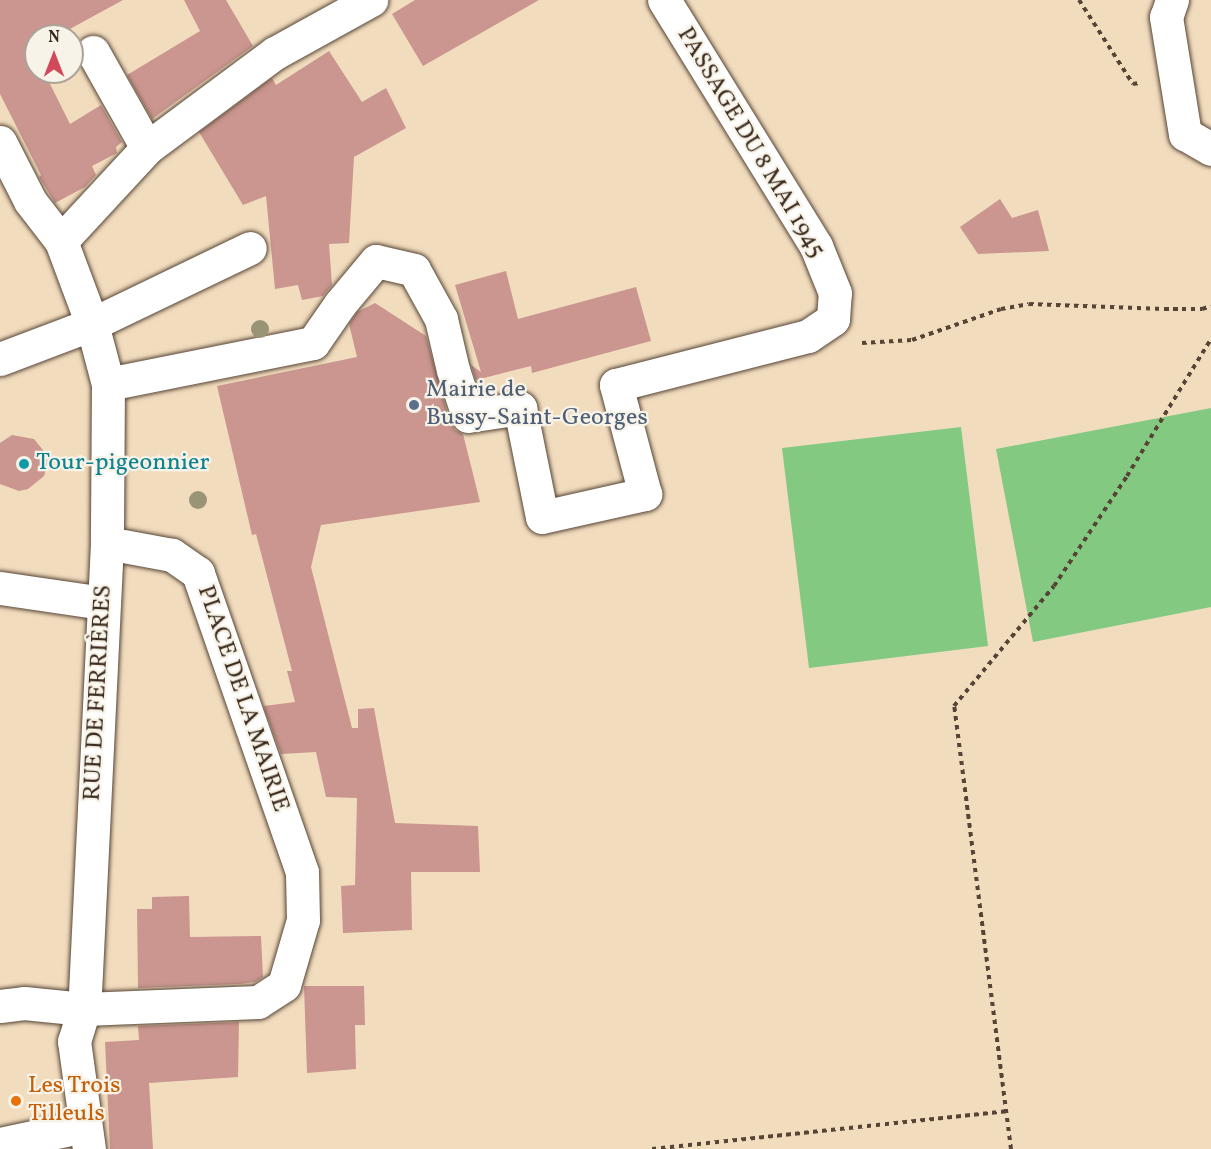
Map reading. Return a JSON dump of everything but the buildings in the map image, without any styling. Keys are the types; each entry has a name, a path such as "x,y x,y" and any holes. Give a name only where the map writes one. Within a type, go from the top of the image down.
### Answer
{"street":[{"path":"61,241 147,148 275,53 371,0"},
{"name":"PASSAGE DU 8 MAI 1945","path":"664,0 816,246 835,293 833,319"},
{"path":"1172,0 1166,17 1185,134 1211,149"},
{"path":"93,52 147,148"},
{"name":"RUE DE FERRIÈRES","path":"0,142 30,201 61,241 93,324 108,384 107,543 84,1009 74,1041 87,1138"},
{"path":"0,359 93,324 250,248"},
{"path":"108,384 313,343 340,304 375,261 414,270 441,319 453,370 468,416 520,408 542,517 645,494 616,385 808,336 833,319"},
{"name":"PLACE DE LA MAIRIE","path":"0,1005 24,1003 84,1009 258,1002 284,985 303,920 302,872 198,573 172,555 107,543"},
{"path":"0,588 103,603"},
{"path":"0,1144 87,1138"}],"path":[{"path":"1079,0 1133,84 1175,76"},
{"path":"833,319 846,334 864,345 912,340 1001,309 1029,304 1164,309 1202,309 1211,306"},
{"path":"1011,1149 954,706 1054,586 1127,476 1211,339"},
{"path":"652,1149 1006,1111"}],"green space":[{"path":"1211,408 1211,607 1033,642 996,449"},
{"path":"961,427 988,646 809,668 782,448"}],"place":[{"name":"Mairie de Bussy-Saint-Georges","path":"414,405"},
{"name":"Tour-pigeonnier","path":"24,464"},
{"name":"Les Trois Tilleuls","path":"16,1101"}]}
